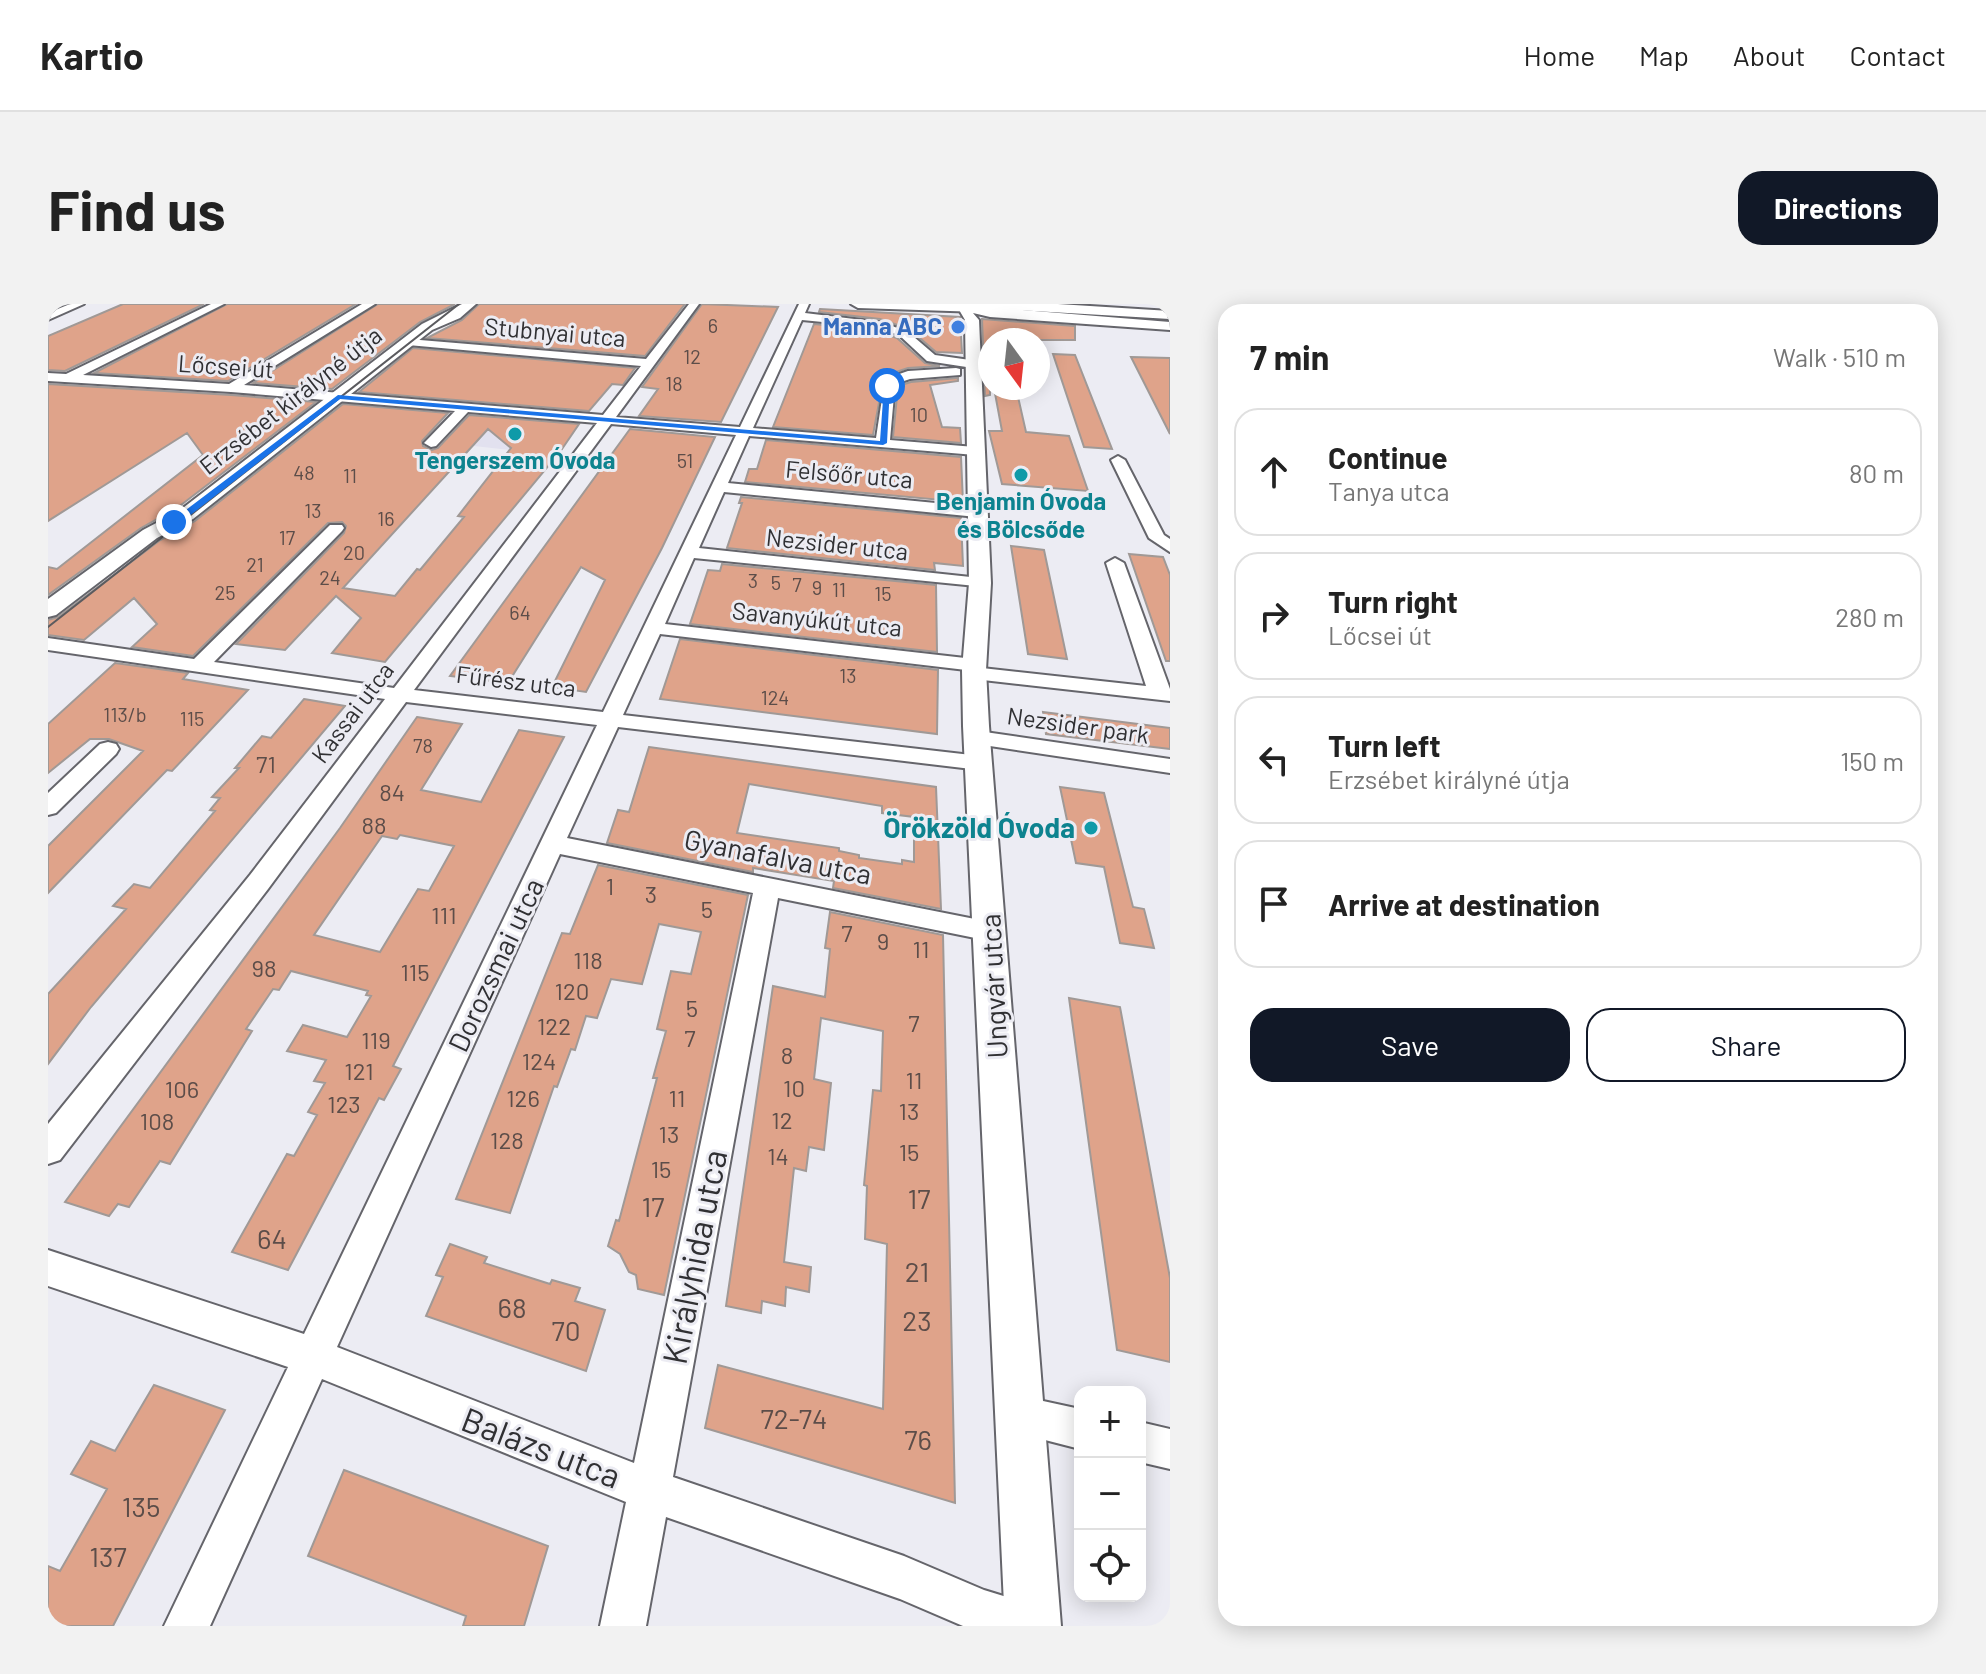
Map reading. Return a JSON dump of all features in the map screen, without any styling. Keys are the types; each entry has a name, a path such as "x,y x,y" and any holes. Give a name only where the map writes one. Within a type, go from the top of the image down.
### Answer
{"main road":[{"path":"858,304 1033,309 1168,318"},
{"path":"984,304 1033,309"}],"street":[{"path":"48,317 79,304"},
{"path":"48,388 219,304"},
{"path":"231,388 370,304"},
{"name":"Erzsébet királyné útja","path":"427,327 433,317 449,304"},
{"name":"Erzsébet királyné útja","path":"48,610 150,534 186,515 427,327 455,315 470,304"},
{"name":"Kassai utca","path":"48,1149 259,882 694,304"},
{"path":"960,306 1168,318"},
{"name":"Ungvár utca","path":"960,306 972,320 980,583 974,669 1033,1626"},
{"path":"801,310 893,329 913,339 931,358 973,368"},
{"name":"Dorozsmai utca","path":"187,1626 801,310"},
{"name":"Stubnyai utca","path":"408,342 649,363"},
{"path":"883,443 889,382 926,373 973,368"},
{"name":"Lőcsei út","path":"48,377 231,388 975,451"},
{"path":"431,443 465,408"},
{"path":"1118,460 1157,538 1170,547"},
{"name":"Felsőőr utca","path":"717,487 977,512"},
{"name":"Erzsébet királyné útja","path":"48,635 170,536 186,515"},
{"path":"201,664 336,528"},
{"name":"Nezsider utca","path":"688,552 980,583"},
{"name":"Nezsider park","path":"974,669 1164,694 1115,563"},
{"name":"Savanyúkút utca","path":"653,628 974,669"},
{"name":"Fűrész utca","path":"48,644 400,695 608,720 979,750"},
{"path":"48,807 108,749"},
{"name":"Nezsider park","path":"979,750 1170,766"},
{"name":"Gyanafalva utca","path":"553,844 990,931"},
{"name":"Királyhida utca","path":"623,1626 767,887"},
{"name":"Balázs utca","path":"48,1268 312,1356 651,1491 904,1578 983,1612 1033,1626"},
{"path":"1020,1416 1074,1428"},
{"path":"1146,1443 1170,1449"}],"shaded area":[{"path":"467,411 537,417 511,450 438,442"}],"building":[{"path":"123,304 204,304 65,371 48,370 48,336"},
{"path":"227,304 356,304 228,381 94,373"},
{"path":"378,304 455,304 420,322 332,389 253,383"},
{"path":"479,304 685,304 645,356 427,338 462,320"},
{"path":"702,304 778,307 721,422 639,416 658,389 642,387"},
{"path":"820,309 960,317 962,353 936,352 909,329 880,319 819,312"},
{"path":"982,319 1075,326 1075,340 1050,340 1050,328 982,328"},
{"path":"814,324 873,330 897,338 925,363 940,366 908,368 884,376 873,435 773,427"},
{"path":"413,348 635,368 623,385 612,384 589,411 359,392"},
{"path":"1053,354 1075,355 1112,449 1084,447"},
{"path":"1131,357 1170,358 1170,434"},
{"path":"958,378 958,381 930,385 942,427 960,428 961,443 893,437 898,386"},
{"path":"48,384 316,402 177,508 141,528 48,595 48,567 57,569 203,455 187,433 48,521"},
{"path":"996,400 1019,400 1026,432 1069,436 1088,491 1002,484 989,431 1002,431"},
{"path":"343,404 448,413 422,441 423,446 432,450 438,448 469,415 579,424 560,452 385,662 332,653 361,618 336,596 285,650 236,644 344,533 346,526 342,522 328,523 193,656 132,647 157,624 134,598 84,640 48,635 48,620 58,617 159,541 195,521","holes":["488,429 511,448 458,516 464,517 395,596 343,588"]},
{"path":"630,429 715,437 662,548 586,692 552,687 605,580 581,567 508,683 450,676"},
{"path":"766,440 961,457 963,502 745,482 749,469 757,469"},
{"path":"741,497 961,518 963,566 934,563 935,570 727,548 742,503 739,503"},
{"path":"1011,546 1044,550 1067,659 1028,654"},
{"path":"1129,554 1163,557 1170,575 1170,661 1166,661"},
{"path":"722,564 936,585 937,652 690,624 708,570 720,571"},
{"path":"680,639 938,670 937,734 660,699"},
{"path":"115,663 188,673 183,679 248,690 172,771 167,770 48,893 48,846 143,751 109,739 90,739 48,773 48,724"},
{"path":"304,699 345,706 91,1007 48,1064 48,994 126,909 113,906 134,884 150,888 215,811 210,810 220,798 212,797 239,768 235,768 262,736 271,738"},
{"path":"1043,712 1170,728 1170,749 1046,734"},
{"path":"417,717 462,724 421,790 481,802 519,730 564,737 393,1066 401,1069 384,1100 379,1098 288,1270 232,1252 287,1154 294,1156 317,1115 308,1112 325,1083 314,1081 326,1060 287,1051 303,1025 347,1037 371,996 366,995 368,991 291,971 279,990 273,989 246,1029 252,1031 170,1164 160,1161 129,1207 118,1204 109,1216 65,1202 340,828","holes":["400,835 454,846 429,891 418,889 380,952 314,935 382,836 397,839"]},
{"path":"649,747 936,787 941,909 833,888 834,881 753,868 753,872 607,843 618,810 629,812","holes":["749,784 882,806 882,813 914,817 914,862 902,860 902,864 859,858 859,855 839,851 839,848 737,833"]},
{"name":"Örökzöld Óvoda","path":"1060,787 1104,793 1133,907 1144,909 1154,948 1120,943 1104,867 1076,863"},
{"path":"598,865 748,895 664,1295 638,1289 636,1275 629,1272 620,1254 608,1246 616,1220 619,1221 657,1078 653,1078 666,1031 657,1029 671,971 691,974 701,932 659,924 642,984 611,979 597,1018 586,1016 575,1050 571,1049 557,1087 554,1086 510,1213 456,1199 562,933 570,934"},
{"path":"830,912 943,935 955,1503 705,1428 718,1365 883,1409 887,1244 865,1239 867,1186 864,1185 873,1090 881,1091 883,1031 821,1018 814,1079 831,1083 824,1150 809,1147 806,1171 794,1168 784,1262 811,1267 809,1292 786,1287 785,1306 762,1301 761,1313 726,1306 773,986 825,997 830,949 825,948"},
{"path":"1069,998 1120,1007 1170,1278 1170,1362 1117,1350"},
{"path":"450,1244 487,1257 484,1263 550,1284 552,1280 580,1288 575,1301 605,1310 586,1371 426,1316 443,1277 436,1275"},
{"path":"154,1385 225,1410 113,1626 48,1626 48,1566 60,1571 107,1489 71,1474 91,1441 115,1451"},
{"path":"344,1470 548,1546 524,1626 463,1626 466,1616 308,1556"}],"tram line":[{"path":"48,627 459,304"}],"place":[{"name":"Manna ABC","path":"958,327"},
{"name":"Tengerszem Óvoda","path":"515,434"},
{"name":"Benjamin Óvoda és Bölcsőde","path":"1021,475"},
{"name":"Örökzöld Óvoda","path":"1091,828"}],"route":[{"path":"174,522 338,397 883,443 887,386"}]}
